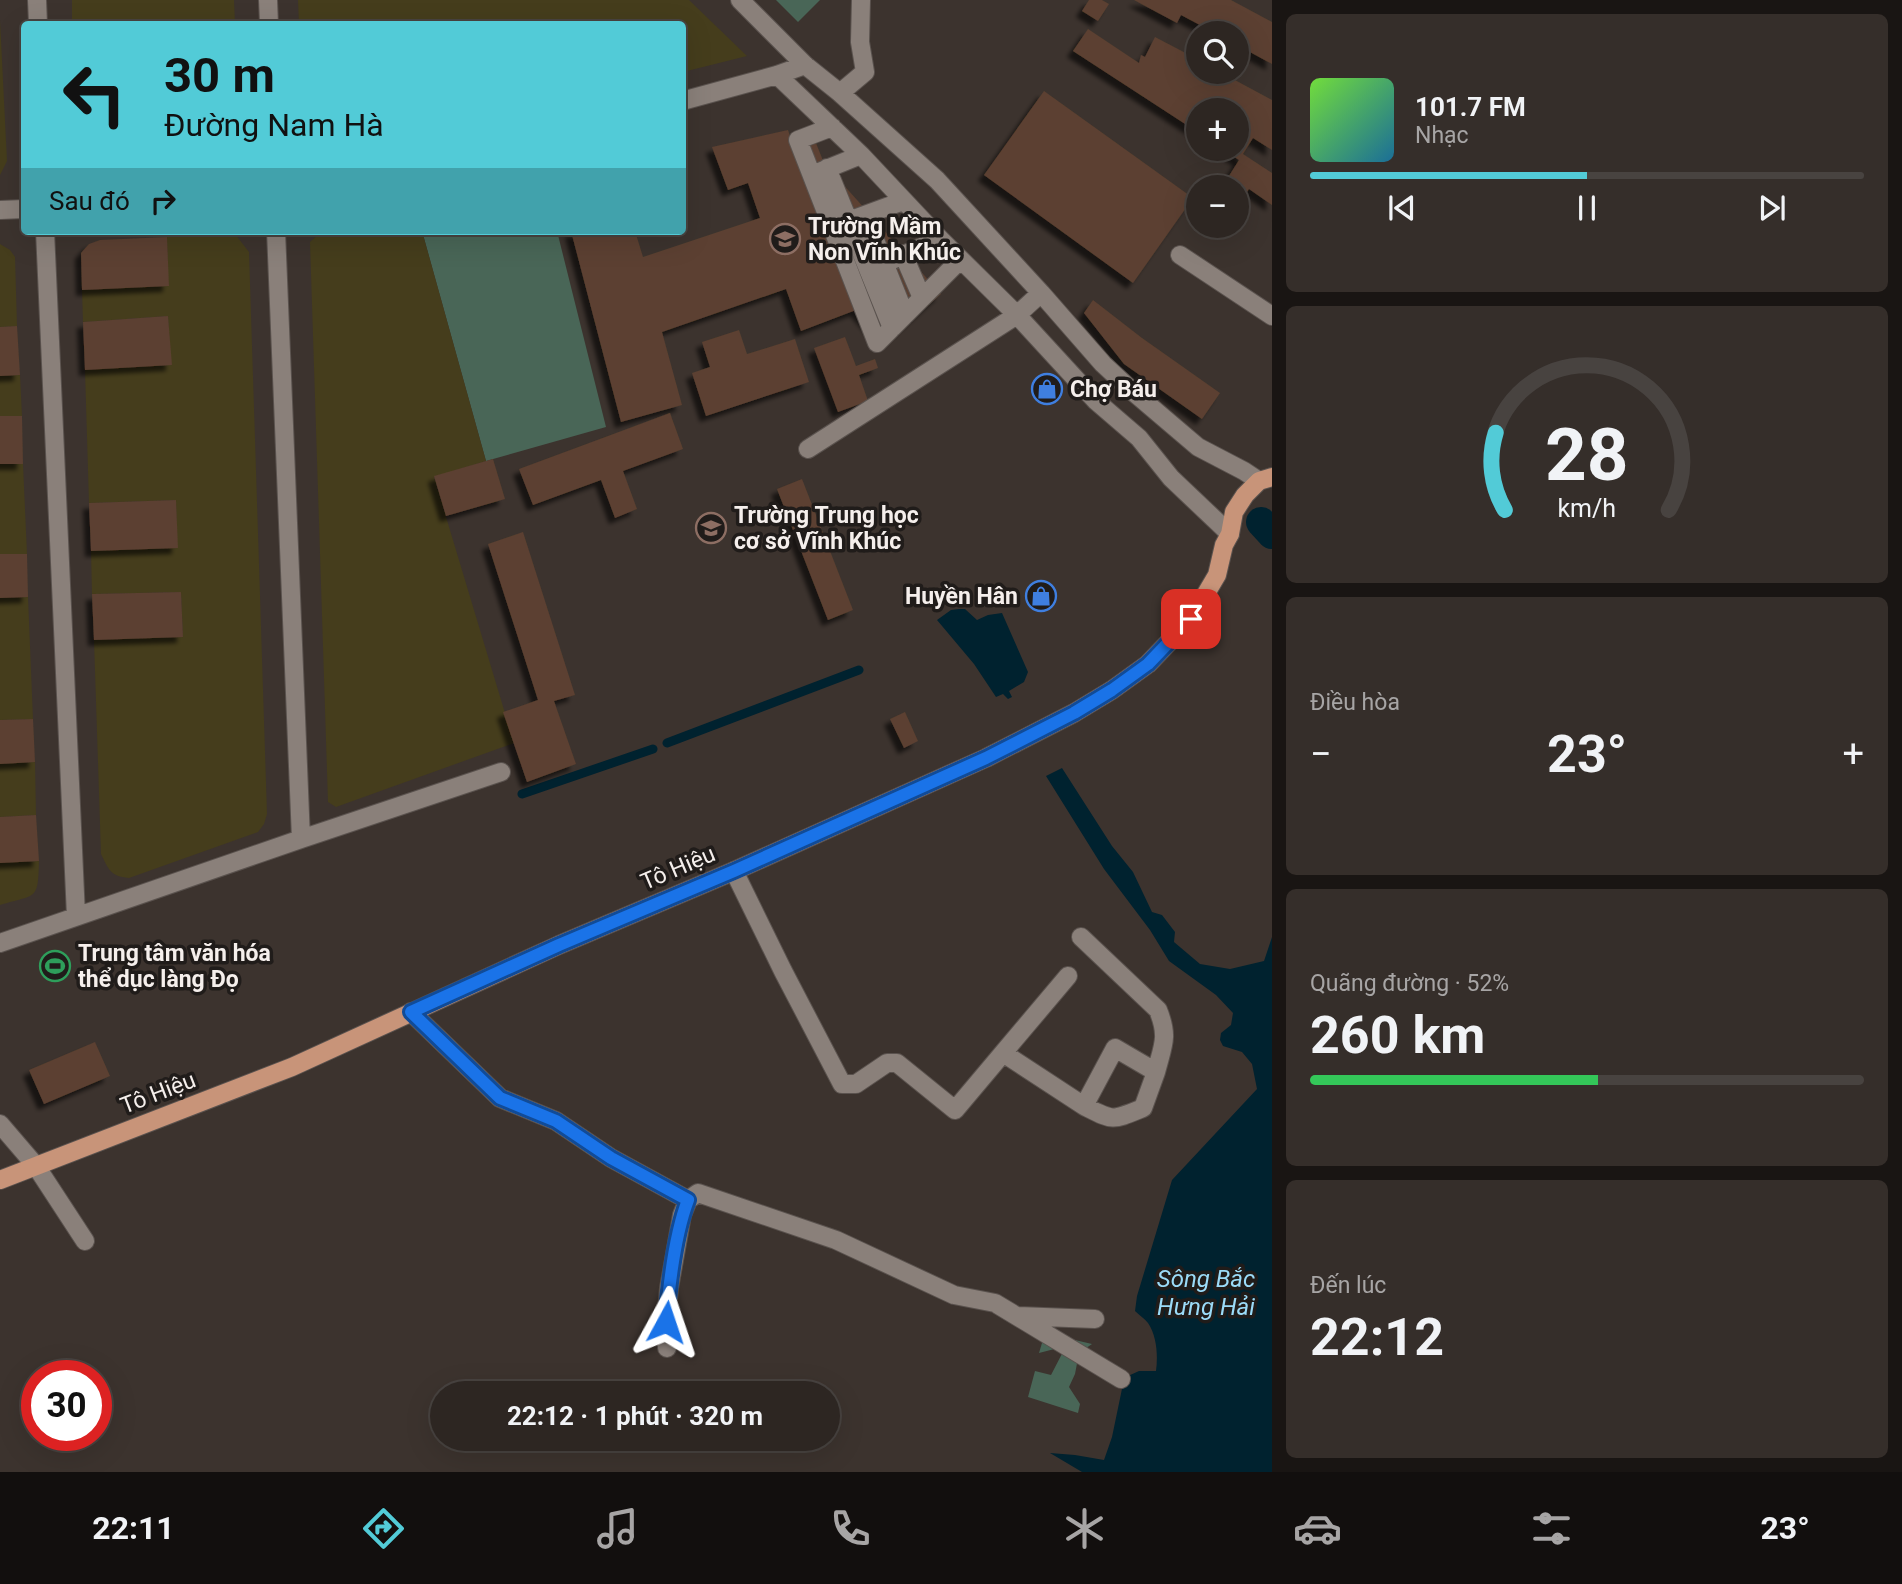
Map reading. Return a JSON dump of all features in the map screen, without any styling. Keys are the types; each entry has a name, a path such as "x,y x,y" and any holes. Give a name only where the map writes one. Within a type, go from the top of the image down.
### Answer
{"main road":[{"name":"Tô Hiệu","path":"0,1180 292,1067 559,945 734,871 986,758 1074,713 1148,664 1191,619 1217,575 1234,512 1245,495 1266,479"}],"street":[{"path":"37,0 38,21"},
{"path":"268,0 268,21"},
{"path":"740,0 805,65 937,180 1103,364 1131,390 1198,447 1244,471 1266,479"},
{"path":"840,93 864,72 860,42 861,0"},
{"path":"686,100 805,65"},
{"path":"777,75 861,155 960,260 1017,315 1096,401 1139,438 1171,478 1230,534"},
{"path":"832,127 798,140 848,221 868,270 877,343 960,260"},
{"path":"819,171 861,155"},
{"path":"848,221 903,201"},
{"path":"0,210 21,209"},
{"path":"848,221 868,270 905,315"},
{"path":"46,235 76,916"},
{"path":"276,235 301,839"},
{"path":"868,270 940,239"},
{"path":"904,254 922,298"},
{"path":"1180,255 1272,316"},
{"path":"808,449 1017,315 1041,293"},
{"path":"0,943 501,772"},
{"path":"734,871 842,1084 856,1084 887,1063 897,1063 955,1110 1068,976"},
{"path":"1003,1053 1084,1106 1109,1118 1121,1117 1143,1108 1166,1038 1164,1025 1158,1010 1081,937"},
{"path":"411,1012 500,1098 556,1121 611,1158 688,1200"},
{"path":"1084,1106 1115,1048 1156,1072"},
{"path":"0,1124 36,1166 85,1241"},
{"path":"667,1348 668,1288 682,1215 688,1200 698,1193 836,1240 954,1295 995,1304 1121,1378"},
{"path":"1015,1316 1095,1319"}],"green space":[{"path":"776,0 820,0 798,22"},
{"path":"423,235 558,235 606,427 486,461"},
{"path":"1045,1333 1092,1344 1079,1353 1069,1387 1080,1404 1078,1413 1028,1397 1035,1371 1051,1375 1066,1346 1039,1353"}],"sand":[{"path":"72,0 234,0 235,21 72,21"},
{"path":"298,0 689,0 747,56 686,71 686,21 299,21"},
{"path":"0,20 7,161 0,175"},
{"path":"236,235 249,252 267,814 258,832 129,878 118,876 111,871 101,854 94,640 183,637 181,592 92,594 91,551 177,548 176,500 89,503 85,370 171,365 168,316 83,322 82,290 168,286 167,237"},
{"path":"318,235 423,235 486,461 434,477 514,743 336,807 328,802 310,242"},
{"path":"0,244 15,257 17,326 0,327"},
{"path":"20,375 22,416 0,416 0,376"},
{"path":"0,464 23,464 27,554 0,554"},
{"path":"28,597 33,719 0,720 0,598"},
{"path":"35,762 36,815 0,817 0,764"},
{"path":"39,861 38,883 33,894 0,905 0,863"}],"water":[{"path":"965,609 977,620 1002,613 1028,672 1024,682 1009,691 1012,697 1008,699 1003,694 996,697 974,664 937,620 951,610"},
{"name":"Sông Bắc Hưng Hải","path":"1062,768 1112,846 1133,872 1152,912 1162,915 1175,932 1174,942 1200,964 1230,969 1264,961 1272,937 1272,1472 1082,1472 1050,1453 1104,1460 1112,1437 1123,1384 1128,1376 1139,1371 1156,1371 1157,1353 1153,1334 1148,1323 1135,1311 1137,1296 1172,1180 1257,1089 1252,1064 1242,1052 1223,1046 1220,1040 1221,1033 1231,1025 1233,1013 1216,995 1169,961 1150,930 1104,869 1046,776"}],"building":[{"path":"1089,0 1102,0 1109,4 1098,21 1082,11"},
{"path":"1134,0 1231,0 1272,22 1272,64 1249,52 1249,21 1192,21 1181,15 1177,23"},
{"path":"1088,29 1139,63 1141,55 1145,57 1155,37 1186,53 1186,84 1242,84 1272,100 1272,150 1253,138 1249,144 1249,98 1186,98 1186,125 1073,51"},
{"path":"1044,91 1186,193 1186,208 1133,283 984,175"},
{"path":"810,128 824,163 941,294 885,343 856,310 801,331 786,289 662,332 682,405 621,422 572,235 636,235 643,257 760,218 748,183 728,190 712,147 788,130 790,136"},
{"path":"1249,158 1272,173 1272,205 1249,189 1249,175 1230,175 1238,161 1249,161"},
{"path":"167,237 169,286 82,290 81,253 89,244 100,240"},
{"path":"1093,300 1220,393 1202,419 1124,364 1084,313"},
{"path":"168,316 172,365 85,370 83,322"},
{"path":"17,326 20,375 0,376 0,327"},
{"path":"739,330 747,354 795,339 809,382 706,416 692,373 710,367 702,342"},
{"path":"845,337 856,366 875,359 878,368 859,375 868,401 838,412 814,348"},
{"path":"670,413 683,449 623,471 637,509 615,518 601,480 533,505 519,469"},
{"path":"0,416 22,416 23,464 0,464"},
{"path":"493,459 505,499 446,516 434,476"},
{"path":"802,479 853,610 828,620 777,489"},
{"path":"176,500 178,548 91,551 89,503"},
{"path":"523,532 575,695 554,701 576,764 527,782 503,712 538,700 488,544"},
{"path":"0,554 27,554 28,597 0,598"},
{"path":"181,592 183,637 94,640 92,594"},
{"path":"905,712 918,741 904,748 890,719"},
{"path":"33,719 35,762 0,764 0,720"},
{"path":"36,815 39,861 0,863 0,817"},
{"path":"95,1042 110,1076 44,1104 29,1070"}],"waterway":[{"path":"1261,522 1272,534"},
{"path":"667,743 859,670"},
{"path":"522,794 653,749"}],"place":[{"name":"Trường Mầm Non Vĩnh Khúc","path":"785,239"},
{"name":"Chợ Báu","path":"1047,389"},
{"name":"Trường Trung học cơ sở Vĩnh Khúc","path":"711,528"},
{"name":"Huyền Hân","path":"1041,596"},
{"name":"Trung tâm văn hóa thể dục làng Đọ","path":"55,966"}],"route":[{"path":"666,1322 668,1288 682,1215 688,1200 611,1158 556,1121 500,1098 411,1012 986,758 1074,713 1112,690 1148,664 1191,619"}]}
